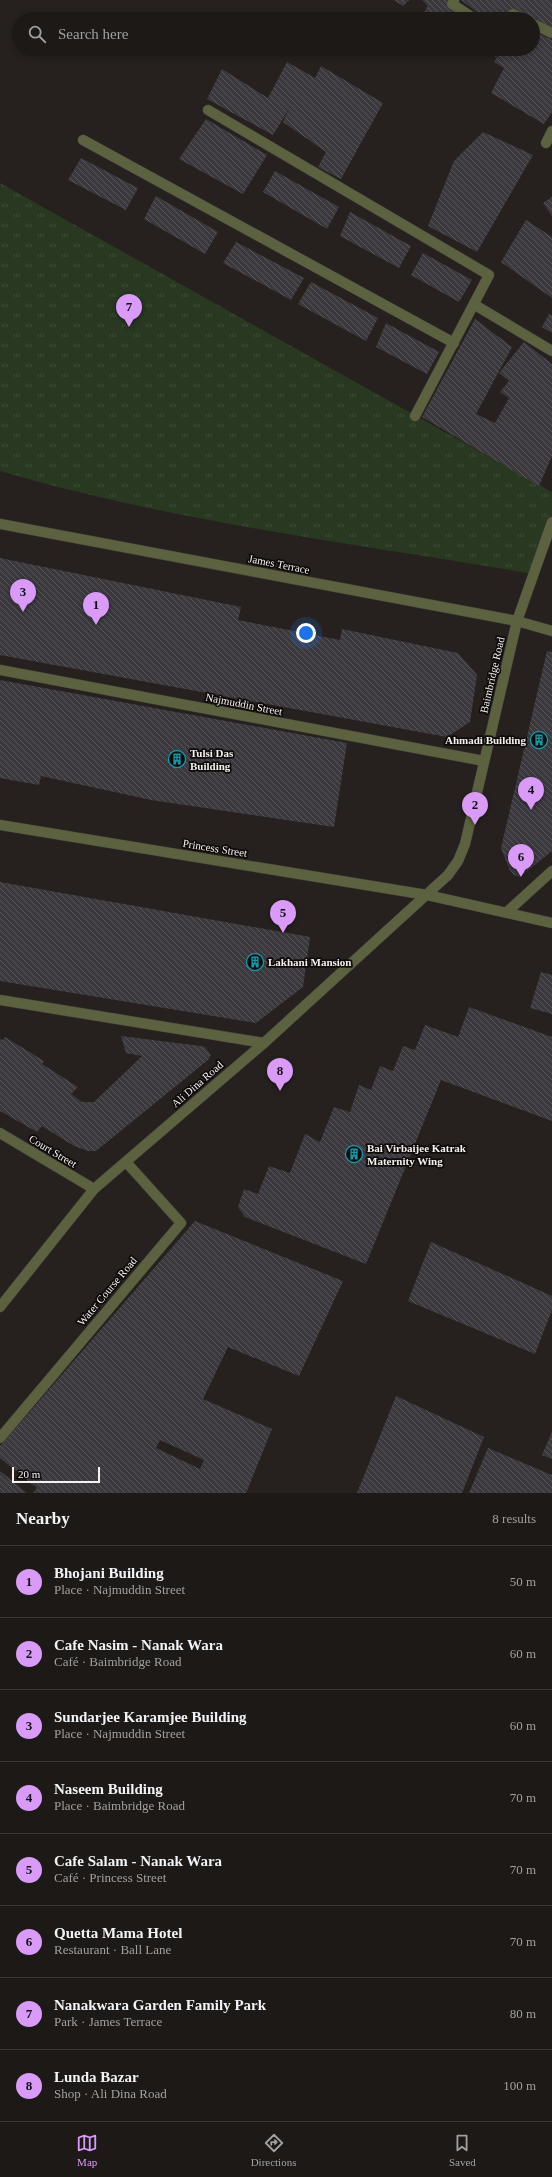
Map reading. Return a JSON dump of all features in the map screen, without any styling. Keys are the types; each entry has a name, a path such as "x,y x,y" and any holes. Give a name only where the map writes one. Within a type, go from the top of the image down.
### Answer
{"street":[{"path":"454,0 452,4 464,12"},
{"path":"540,27 552,33"},
{"path":"208,110 489,275 415,416"},
{"path":"546,143 552,131"},
{"path":"83,140 454,343"},
{"path":"475,304 552,351"},
{"name":"Baimbridge Road","path":"427,895 448,875 458,861 465,844 517,621 552,522"},
{"name":"James Terrace","path":"0,524 517,621 552,631"},
{"name":"Najmuddin Street","path":"0,670 484,760"},
{"name":"Princess Street","path":"0,825 427,895 552,923"},
{"path":"507,912 552,871"},
{"name":"Ali Dina Road","path":"0,1307 94,1189 264,1043 427,895"},
{"path":"0,1000 264,1043"},
{"name":"Court Street","path":"0,1133 94,1189"},
{"name":"Water Course Road","path":"0,1438 181,1223 126,1162"}],"green space":[{"path":"0,183 552,492 552,522 534,574 333,542 198,518 66,489 0,471"}],"building":[{"path":"394,0 409,0 403,6"},
{"path":"422,0 447,0 462,12 424,12 428,6"},
{"path":"461,0 552,0 552,27 540,22 540,12 518,12 511,9 509,12 477,12"},
{"path":"540,34 552,40 552,112 544,124 491,93 504,68 494,62 498,56 540,56"},
{"path":"287,62 315,78 321,66 383,103 341,179 318,167 326,152 283,122 289,109 273,135 207,99 222,69 268,98"},
{"path":"206,119 267,155 243,194 179,159"},
{"path":"483,132 533,155 477,252 428,226 454,161"},
{"path":"81,158 138,188 126,210 68,180"},
{"path":"275,171 339,207 327,229 263,192"},
{"path":"156,196 218,232 205,254 144,219"},
{"path":"552,197 552,216 543,203"},
{"path":"350,212 411,246 399,268 340,236"},
{"path":"526,220 552,237 552,298 501,262"},
{"path":"236,242 304,278 291,300 223,263"},
{"path":"423,253 472,280 459,302 411,275"},
{"path":"311,282 378,318 366,341 298,304"},
{"path":"549,314 552,315 552,333 542,327"},
{"path":"475,319 512,347 476,414 495,423 509,398 500,392 509,381 499,373 524,342 552,364 552,456 539,486 422,417"},
{"path":"386,323 439,352 427,374 376,347"},
{"path":"0,558 241,607 238,620 340,640 342,629 458,653 477,675 470,722 447,737 0,655"},
{"path":"547,651 552,652 552,851 520,877 514,875 509,869 501,848"},
{"path":"0,680 347,743 334,827 151,800 41,776 39,785 0,778"},
{"path":"0,882 310,937 303,987 256,1023 0,981"},
{"path":"541,972 552,975 552,1014 530,1008"},
{"name":"Bai Virbaijee Katrak Maternity Wing","path":"469,1007 552,1037 552,1121 441,1080 366,1264 245,1217 238,1207 244,1189 258,1194 269,1166 290,1173 305,1134 320,1142 334,1107 350,1112 359,1085 371,1090 380,1066 393,1071 403,1046 415,1050 425,1025 458,1037"},
{"path":"121,1036 205,1047 211,1055 208,1060 96,1151 88,1151 74,1146 42,1126 37,1132 0,1111 0,1039 3,1040 5,1037 44,1061 42,1064 78,1087 71,1094 82,1102 94,1102 142,1056 126,1053"},
{"path":"195,1221 343,1281 299,1376 228,1347 203,1399 272,1429 246,1493 33,1493 37,1488 0,1458 0,1446","holes":["160,1440 204,1460 200,1469 156,1448"]},
{"path":"431,1242 552,1296 552,1310 535,1354 408,1301"},
{"path":"396,1396 484,1437 462,1493 357,1493"},
{"path":"552,1432 552,1459 542,1455"},
{"path":"488,1448 552,1475 552,1493 469,1493"},
{"path":"0,1471 27,1493 0,1493"}],"place":[{"name":"Nanakwara Garden Family Park","path":"129,327"},
{"name":"Sundarjee Karamjee Building","path":"23,612"},
{"name":"Bhojani Building","path":"96,625"},
{"name":"Ahmadi Building","path":"539,740"},
{"name":"Tulsi Das Building","path":"177,759"},
{"name":"Naseem Building","path":"531,810"},
{"name":"Cafe Nasim - Nanak Wara","path":"475,825"},
{"name":"Quetta Mama Hotel","path":"521,877"},
{"name":"Cafe Salam - Nanak Wara","path":"283,933"},
{"name":"Lakhani Mansion","path":"255,962"},
{"name":"Lunda Bazar","path":"280,1091"},
{"name":"Bai Virbaijee Katrak Maternity Wing","path":"354,1154"}]}
